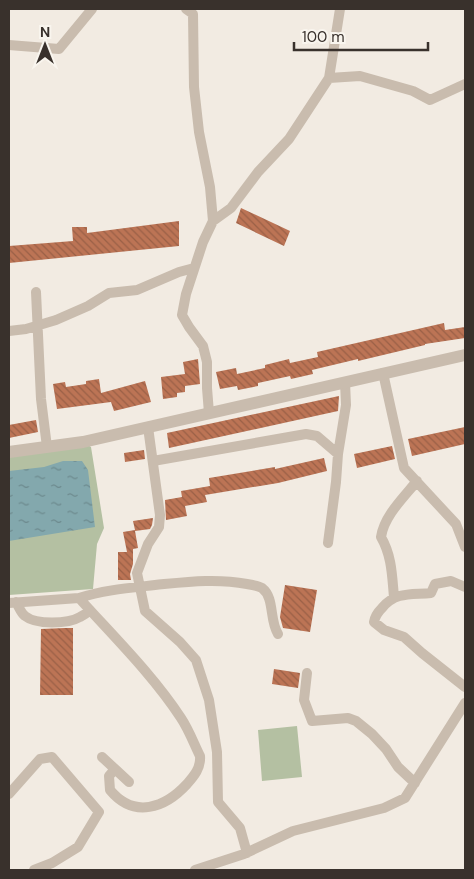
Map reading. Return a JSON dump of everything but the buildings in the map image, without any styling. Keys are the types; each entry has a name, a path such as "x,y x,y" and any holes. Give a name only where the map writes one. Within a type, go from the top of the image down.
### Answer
{"street":[{"path":"9,45 59,48 92,9"},
{"path":"186,9 193,14 194,87 199,132 210,187 213,221"},
{"path":"209,413 206,388 207,362 204,346 182,316 186,294 202,242 213,221 231,208 258,172 289,139 329,78 340,9"},
{"path":"329,78 360,76 413,90 430,100 465,84"},
{"path":"9,330 26,329 56,320 109,292 138,290 179,272 194,268"},
{"path":"36,292 41,399 47,447"},
{"path":"9,452 83,442 465,354"},
{"path":"383,373 404,468 461,523 465,547"},
{"path":"328,543 338,454 346,405 345,382"},
{"path":"148,427 160,515 159,527 148,544 137,573 139,587 145,610 180,642 196,660 209,700 217,752 218,802 240,828 247,853"},
{"path":"153,461 306,434 317,436 338,454"},
{"path":"394,597 391,561 381,537 382,531 394,510 417,482"},
{"path":"13,603 79,598 103,591 188,581 217,580 261,588 270,597 274,628 278,634"},
{"path":"465,587 451,581 436,584 432,593 398,595 389,600 375,616 374,622 384,630 404,637 465,687"},
{"path":"79,598 164,694 182,720 200,756 199,768 183,789 170,799 151,807 134,806 113,794 108,785 108,776 115,769"},
{"path":"13,603 24,616 42,622 79,618 90,610"},
{"path":"307,673 304,700 312,721 348,718 356,721 372,734 386,749 398,767 415,783"},
{"path":"195,870 247,853 293,831 384,808 405,798 465,703"},
{"path":"9,794 40,759 52,757 99,812 78,847 52,863 34,870"},
{"path":"102,757 128,782"}],"green space":[{"path":"83,442 91,447 104,528 97,544 93,589 9,595 9,452"},
{"path":"297,726 302,777 262,781 258,730"}],"water":[{"path":"63,461 82,461 88,470 95,527 9,541 9,471 44,467"}]}
